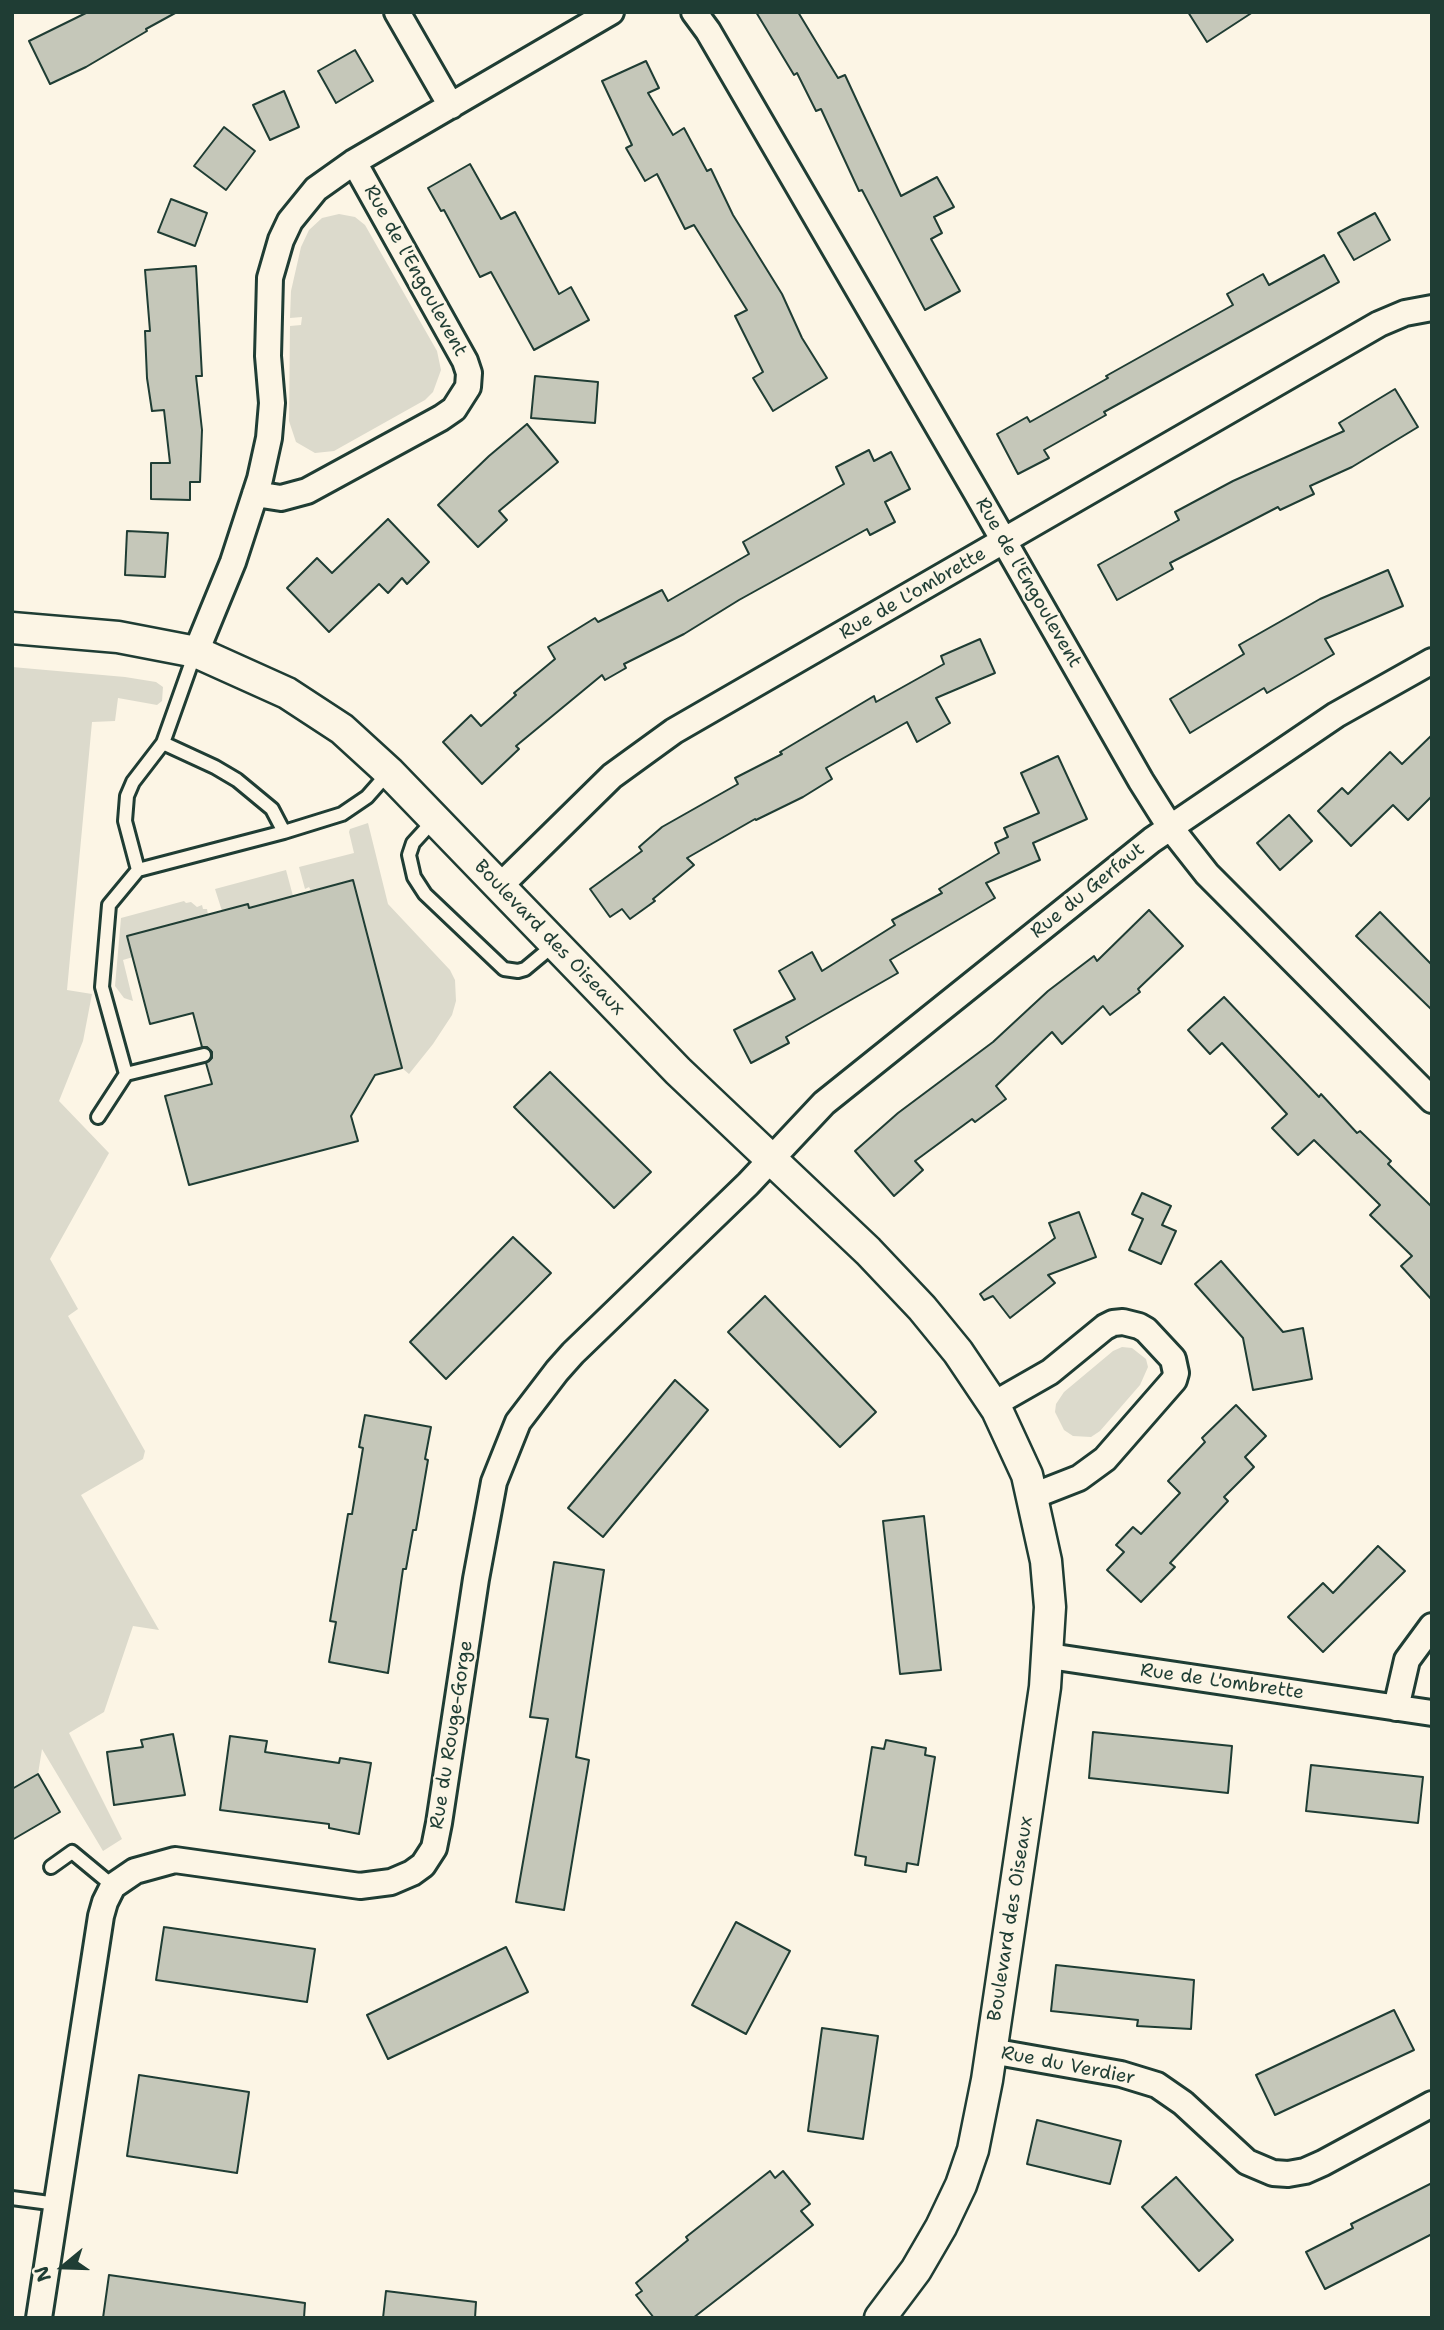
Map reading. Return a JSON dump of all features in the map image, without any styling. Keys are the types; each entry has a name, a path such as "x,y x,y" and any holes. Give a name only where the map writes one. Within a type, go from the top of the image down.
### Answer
{"street":[{"path":"397,12 450,106"},
{"name":"Rue de l'Engoulevent","path":"195,652 233,562 255,494 271,422 268,303 274,260 281,240 301,206 316,189 354,162 611,12"},
{"name":"Rue de l'Engoulevent","path":"694,12 715,43 1170,827 1208,874 1432,1100"},
{"name":"Rue de l'Engoulevent","path":"255,494 281,498 307,491 454,409 468,387 469,373 462,355 354,162"},
{"name":"Rue de L'ombrette","path":"499,887 612,776 674,731 1379,324 1405,313 1432,308"},
{"name":"Boulevard des Oiseaux","path":"12,628 118,637 195,652 265,682 308,705 342,729 389,772 696,1089 868,1251 922,1308 958,1352 994,1404 1019,1455 1033,1496 1046,1561 1050,1607 1049,1656 977,2132 961,2185 929,2248 880,2318"},
{"name":"Rue du Gerfaut","path":"772,1159 824,1103 1170,827 1336,715 1432,661"},
{"name":"Rue du Rouge-Gorge","path":"113,1886 135,1871 176,1860 360,1886 380,1885 402,1879 423,1865 434,1849 486,1520 494,1482 511,1435 533,1401 573,1353 772,1159"},
{"path":"994,1404 1060,1365 1113,1323 1123,1322 1146,1330 1173,1359 1176,1373 1174,1380 1105,1459 1079,1478 1033,1496"},
{"path":"1396,1708 1407,1660 1432,1626"},
{"name":"Rue de L'ombrette","path":"1049,1656 1432,1713"},
{"path":"39,2318 102,1908 113,1886"},
{"name":"Rue du Verdier","path":"991,2051 1121,2074 1157,2085 1183,2103 1247,2162 1273,2174 1305,2171 1432,2104"}],"lane":[{"path":"138,870 125,821 127,796 133,782 163,744 195,652"},
{"path":"163,744 237,780 272,809 284,832"},
{"path":"126,1074 102,987 109,905 138,870 342,814 367,797 389,772"},
{"path":"434,820 412,843 409,855 414,877 425,894 504,969 525,969 555,944"},
{"path":"99,1118 126,1074 204,1055"},
{"path":"51,1867 72,1852 113,1886"},
{"path":"12,2198 57,2204"}],"shaded area":[{"path":"339,214 355,217 365,225 437,351 441,370 433,392 425,400 334,451 315,453 296,442 289,421 290,326 301,325 302,317 290,318 291,291 301,247 309,230 322,218"},
{"path":"12,667 125,677 156,682 163,687 162,701 157,705 118,698 115,721 92,722 67,990 92,994 83,1041 59,1101 109,1153 50,1259 78,1309 68,1316 145,1451 143,1459 81,1495 159,1630 133,1626 104,1712 69,1733 122,1839 103,1851 42,1749 38,1774 12,1789"},
{"path":"368,823 388,904 450,970 455,980 456,1001 452,1015 409,1074 402,1068 309,887 305,889 299,867 354,853 350,829"},
{"path":"286,870 293,896 274,901 278,919 222,911 215,889"},
{"path":"184,901 197,907 202,905 203,909 207,909 208,915 123,960 133,1001 124,998 115,986 121,918"},
{"path":"1122,1347 1132,1348 1146,1359 1148,1367 1140,1385 1100,1431 1091,1437 1073,1436 1064,1430 1055,1412 1056,1404 1064,1392 1113,1351"}],"building":[{"path":"88,12 177,12 86,67 50,84 29,41"},
{"path":"756,12 798,12 838,78 845,75 901,196 937,177 954,207 934,217 942,233 931,239 960,291 925,310 862,190 859,191 821,109 816,111 797,73 794,75"},
{"path":"1188,12 1253,12 1207,42"},
{"path":"355,50 373,81 336,103 318,71"},
{"path":"646,61 659,88 648,93 673,135 684,128 707,171 711,169 733,215 782,294 802,338 827,378 773,411 753,378 763,372 735,316 747,310 694,225 685,229 657,174 645,181 626,148 632,145 602,81"},
{"path":"284,91 299,127 270,140 253,105"},
{"path":"224,127 255,151 226,190 194,166"},
{"path":"470,164 501,219 515,212 559,294 571,287 589,320 534,350 491,272 480,277 444,210 441,211 428,188"},
{"path":"171,199 207,213 195,246 158,232"},
{"path":"1375,213 1390,240 1354,260 1338,233"},
{"path":"1324,255 1339,282 1104,412 1106,415 1044,450 1049,458 1018,474 997,434 1027,417 1030,422 1233,305 1227,294 1263,274 1269,285"},
{"path":"196,266 202,376 196,376 202,430 200,482 190,482 190,500 151,499 151,463 170,463 164,410 152,411 147,378 145,331 150,331 145,270"},
{"path":"535,376 598,382 595,423 531,418"},
{"path":"1395,389 1418,427 1352,467 1310,486 1314,494 1280,510 1278,507 1170,563 1173,569 1117,600 1098,565 1179,520 1175,512 1233,481 1344,431 1339,423"},
{"path":"527,424 558,462 499,511 507,520 478,547 438,505"},
{"path":"869,450 874,461 891,452 910,489 885,502 895,522 870,535 867,529 739,600 684,634 624,664 626,668 605,680 602,675 516,746 519,749 482,784 443,742 471,715 481,726 516,695 514,693 555,659 548,647 595,618 598,622 662,590 668,601 749,554 743,542 844,484 836,467"},
{"path":"388,519 429,562 407,584 402,578 388,593 379,584 329,632 287,588 317,558 332,573"},
{"path":"127,531 168,533 165,577 125,575"},
{"path":"1388,570 1403,606 1325,639 1334,654 1267,693 1264,688 1190,733 1170,699 1244,654 1239,645 1320,599"},
{"path":"980,639 995,673 936,698 950,723 917,742 907,722 826,768 832,779 687,858 694,865 653,899 655,901 630,919 622,909 610,917 590,889 642,851 639,847 662,827 738,784 735,778 782,754 780,752 874,696 876,702 944,664 941,656"},
{"path":"1432,735 1432,796 1408,820 1393,805 1351,846 1318,811 1342,788 1348,794 1390,752 1402,764"},
{"path":"1058,756 1087,819 1033,843 1040,860 986,883 995,898 890,960 898,973 786,1037 789,1043 751,1063 734,1030 795,999 779,971 812,952 822,971 895,925 892,920 942,893 939,889 999,853 995,843 1008,837 1004,828 1039,813 1021,773"},
{"path":"1289,815 1312,841 1280,870 1257,843"},
{"path":"353,880 402,1068 375,1075 351,1116 358,1141 189,1185 165,1096 212,1084 206,1063 212,1058 212,1052 207,1047 202,1047 193,1013 150,1024 127,936 248,904 249,908"},
{"path":"1149,910 1183,946 1138,989 1140,992 1110,1015 1103,1006 1062,1044 1052,1032 996,1086 1006,1099 975,1122 972,1119 915,1161 923,1170 894,1196 855,1151 898,1113 993,1042 1048,991 1094,956 1097,961"},
{"path":"1380,912 1432,965 1432,1010 1356,936"},
{"path":"1224,997 1319,1097 1321,1094 1357,1133 1360,1131 1391,1161 1388,1164 1432,1207 1432,1300 1401,1266 1412,1256 1370,1215 1380,1205 1314,1140 1298,1155 1272,1128 1287,1114 1222,1043 1210,1054 1188,1030"},
{"path":"550,1072 651,1172 614,1208 514,1107"},
{"path":"1142,1193 1171,1206 1162,1225 1176,1231 1161,1264 1129,1250 1143,1219 1132,1214"},
{"path":"1079,1212 1096,1257 1048,1275 1055,1283 1010,1318 993,1296 984,1300 980,1294 1055,1238 1049,1223"},
{"path":"513,1237 551,1273 446,1379 410,1342"},
{"path":"1221,1261 1283,1332 1303,1328 1312,1379 1253,1390 1243,1338 1195,1284"},
{"path":"765,1296 876,1412 840,1447 728,1332"},
{"path":"675,1380 708,1410 603,1537 568,1508"},
{"path":"1236,1405 1266,1436 1245,1457 1254,1467 1224,1497 1228,1501 1170,1563 1175,1567 1141,1602 1107,1570 1124,1552 1116,1545 1133,1527 1141,1534 1180,1493 1168,1481 1205,1442 1202,1438"},
{"path":"365,1415 431,1427 416,1530 413,1530 406,1569 403,1569 388,1673 329,1662 336,1622 330,1621 348,1514 352,1514 363,1448 359,1447"},
{"path":"924,1516 941,1670 900,1674 883,1521"},
{"path":"1378,1546 1405,1571 1323,1652 1288,1617 1323,1583 1333,1593"},
{"path":"554,1562 604,1570 576,1757 589,1760 564,1910 516,1902 548,1719 530,1717"},
{"path":"1093,1732 1232,1746 1228,1793 1089,1778"},
{"path":"173,1734 185,1795 114,1805 107,1752 143,1747 141,1740"},
{"path":"230,1736 267,1741 265,1752 339,1763 340,1758 371,1763 359,1834 329,1828 329,1824 220,1810"},
{"path":"886,1740 926,1748 925,1755 935,1757 918,1865 907,1863 906,1872 865,1865 866,1857 855,1855 872,1747 884,1749"},
{"path":"1311,1765 1423,1777 1418,1823 1306,1811"},
{"path":"38,1774 60,1812 12,1840 12,1789"},
{"path":"736,1922 790,1951 746,2034 692,2005"},
{"path":"164,1927 315,1949 307,2002 156,1980"},
{"path":"506,1947 528,1992 388,2059 367,2015"},
{"path":"1056,1965 1194,1980 1191,2029 1137,2026 1138,2020 1051,2011"},
{"path":"1394,2010 1414,2050 1275,2115 1256,2075"},
{"path":"822,2028 878,2036 863,2139 808,2131"},
{"path":"139,2075 249,2092 237,2173 127,2156"},
{"path":"1037,2120 1121,2141 1110,2184 1027,2164"},
{"path":"770,2171 775,2178 783,2171 810,2204 801,2211 813,2225 693,2318 654,2318 636,2295 642,2291 636,2283 688,2240 686,2237"},
{"path":"1176,2177 1233,2240 1199,2271 1142,2207"},
{"path":"1432,2183 1432,2234 1325,2289 1306,2252 1353,2228 1351,2224"},
{"path":"109,2275 305,2303 304,2318 103,2318"},
{"path":"386,2291 476,2302 475,2318 383,2318"}]}
